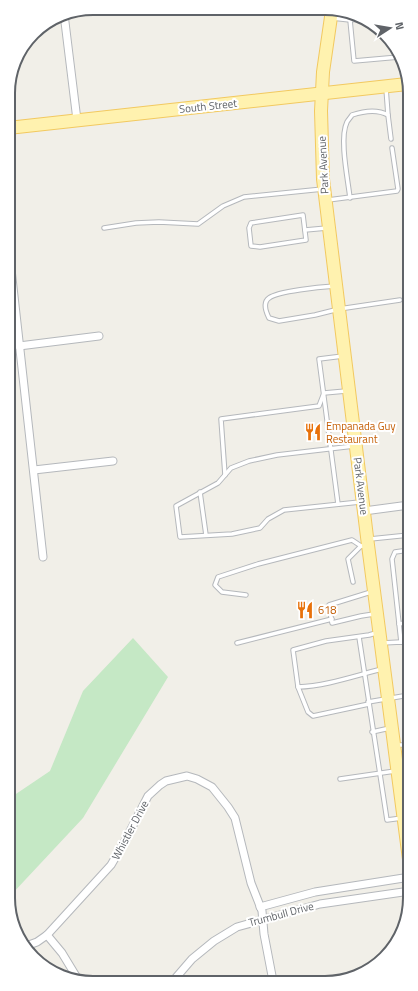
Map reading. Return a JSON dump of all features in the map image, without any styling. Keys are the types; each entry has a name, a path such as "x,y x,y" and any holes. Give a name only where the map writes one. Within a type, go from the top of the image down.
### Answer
{"main road":[{"name":"Park Avenue","path":"332,16 323,72 322,94 321,142 325,195 364,506 365,543 374,591 391,728 394,745 403,770 403,818"},
{"name":"South Street","path":"15,127 402,84"}],"street":[{"path":"65,20 77,120"},
{"path":"15,308 43,557"},
{"path":"19,346 99,336"},
{"path":"34,470 113,461"},
{"path":"364,506 403,505"},
{"name":"Whistler Drive","path":"30,945 37,942 47,935 111,865 148,796 160,785 170,779 187,776 203,781 212,788 228,807 234,818 263,919 264,934 272,976"},
{"name":"Trumbull Drive","path":"260,907 315,892 403,878"},
{"name":"Trumbull Drive","path":"177,976 192,959 214,941 237,926 320,904 403,892"},
{"path":"47,935 62,953 74,973"}],"lane":[{"path":"338,16 350,20 354,61 395,57"},
{"path":"386,86 391,139"},
{"path":"350,198 344,133 346,123 352,115 367,111 383,112 388,115"},
{"path":"104,228 136,223 159,222 198,224 223,206 244,197 325,195 350,198 397,192 398,189 392,148"},
{"path":"303,215 305,230 306,240 260,247 251,246 249,228 251,222 303,215"},
{"path":"305,230 328,228"},
{"path":"336,285 288,292 270,297 266,301 265,310 269,318 279,321 339,309 400,300"},
{"path":"338,504 332,448 319,359 345,356"},
{"path":"324,393 349,390"},
{"path":"225,475 221,419 319,406 324,393"},
{"path":"356,445 249,460 231,468 218,483 176,506 180,537 232,534 260,528 268,519 284,510 338,504 364,506"},
{"path":"200,492 206,536"},
{"path":"246,595 222,592 215,585 218,577 258,564 352,540 365,543 403,536"},
{"path":"353,582 348,559 365,543"},
{"path":"403,551 395,552 392,559 401,642 380,638 359,637 326,641 293,650 298,687 308,712 313,716 403,696"},
{"path":"374,591 329,605 332,623 377,614"},
{"path":"237,643 332,619"},
{"path":"399,624 403,623"},
{"path":"359,637 372,732 387,820 403,818"},
{"path":"298,687 343,679 384,669"},
{"path":"372,732 391,728"},
{"path":"394,745 403,745"},
{"path":"340,779 403,770"}],"green space":[{"path":"133,638 168,677 83,818 15,891 15,795 50,771 83,691"}],"place":[{"name":"Empanada Guy Restaurant","path":"313,432"},
{"name":"618","path":"305,610"}]}
